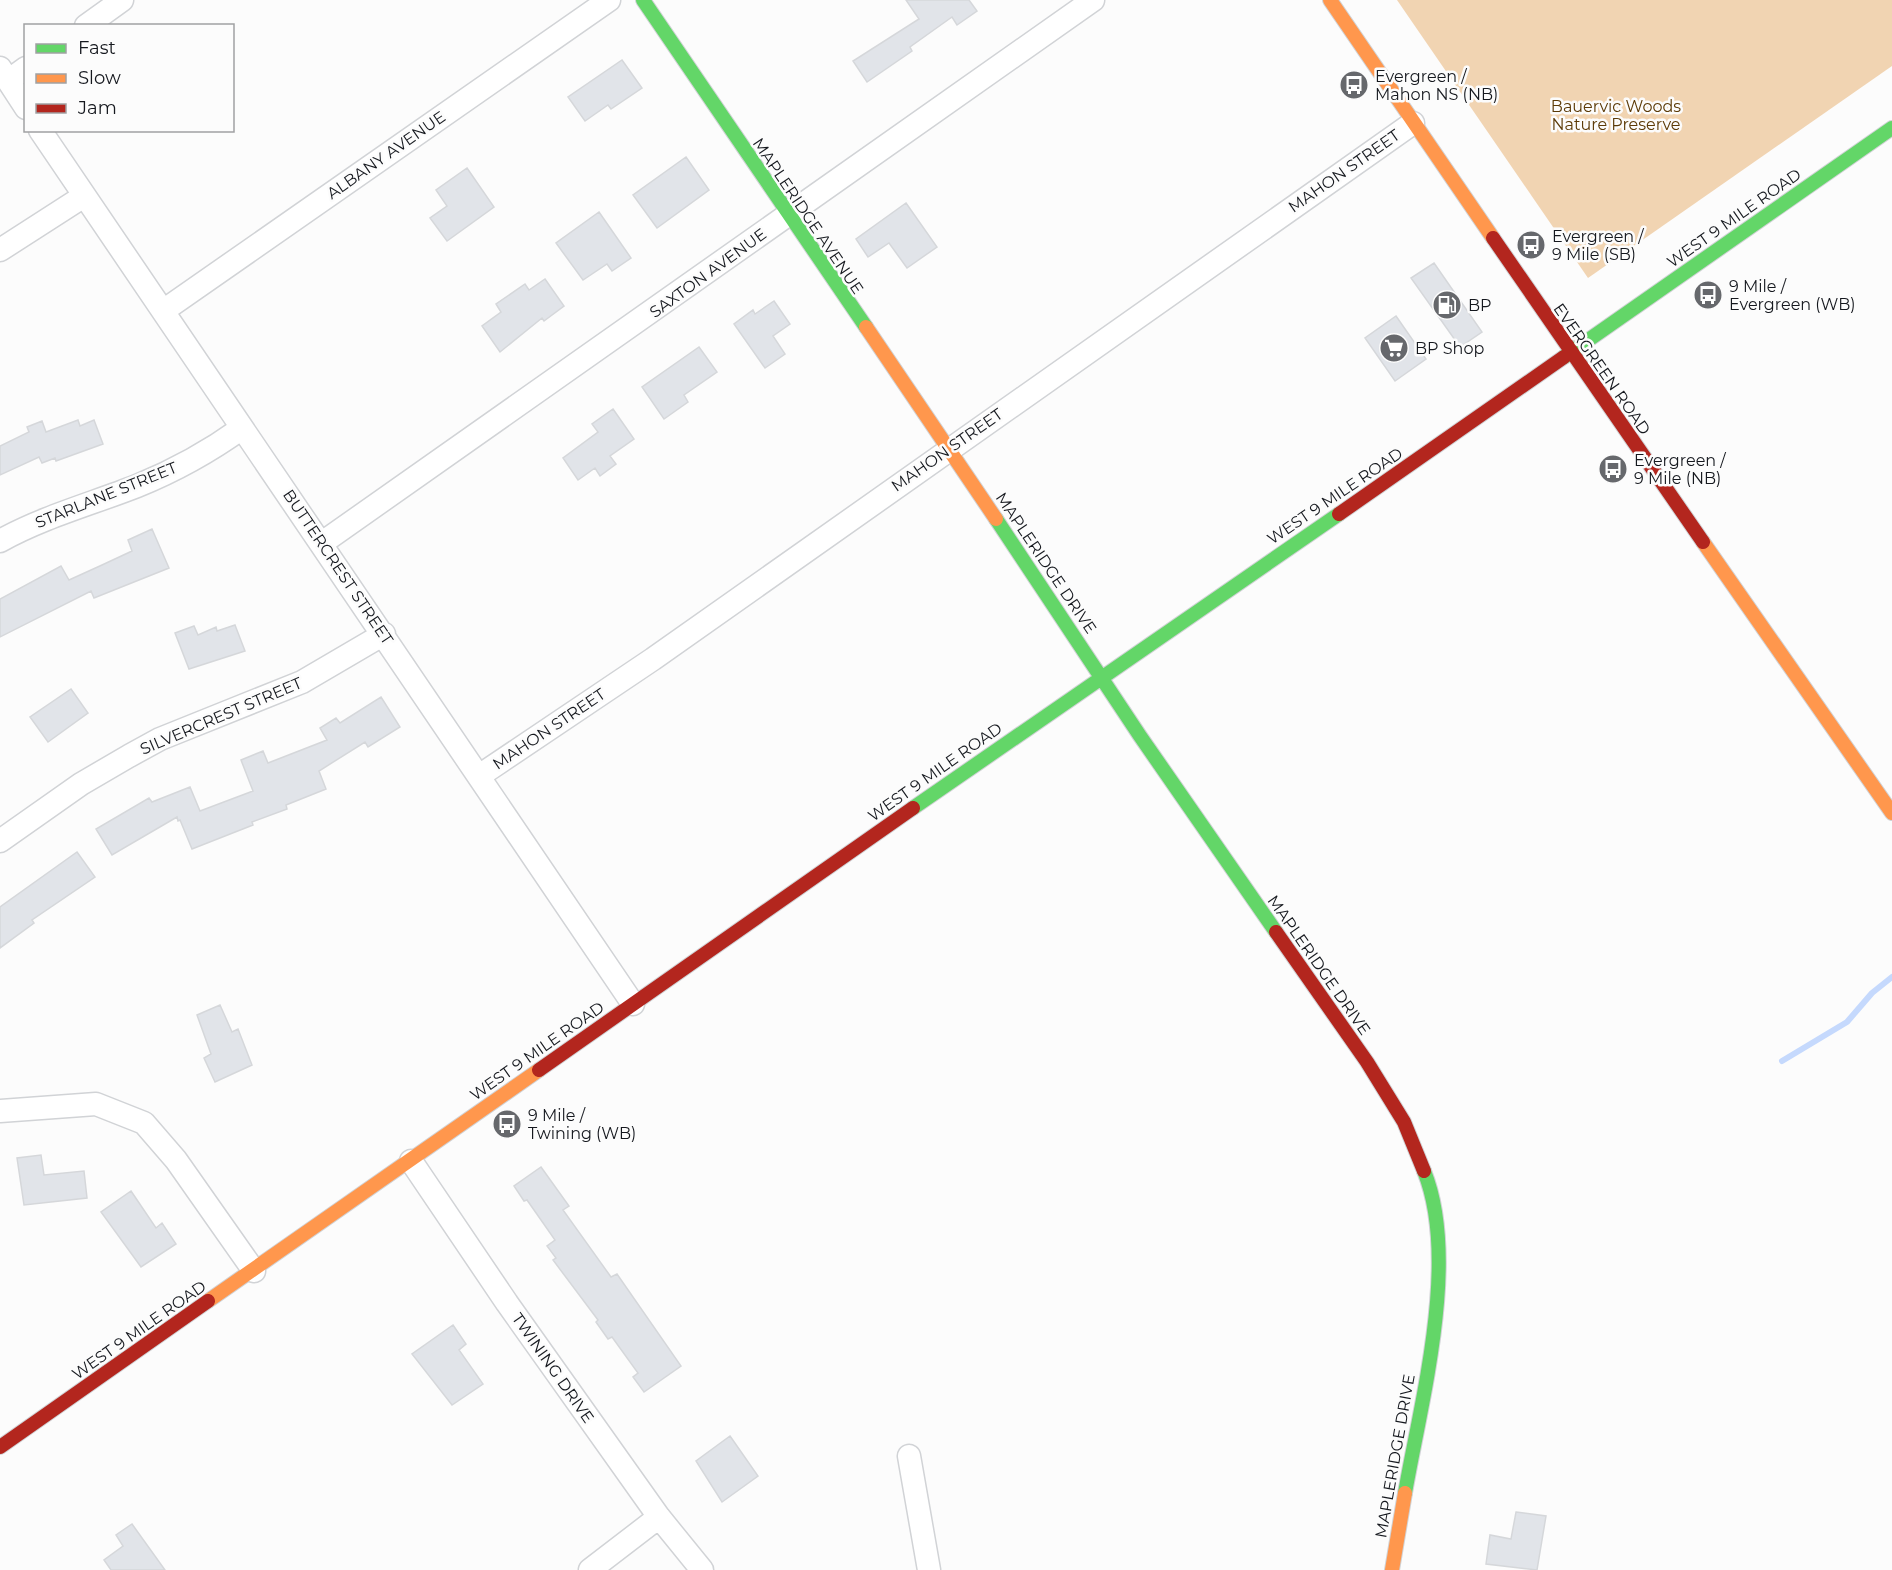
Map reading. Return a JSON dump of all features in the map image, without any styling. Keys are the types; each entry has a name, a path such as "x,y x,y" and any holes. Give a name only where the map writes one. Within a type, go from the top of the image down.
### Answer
{"main road":[{"name":"MAPLERIDGE AVENUE","path":"643,0 948,449"},
{"name":"EVERGREEN ROAD","path":"1330,0 1571,353 1892,813"},
{"name":"WEST 9 MILE ROAD","path":"0,1447 1102,676 1571,353 1892,128"},
{"name":"MAPLERIDGE DRIVE","path":"948,449 1140,736 1386,1091 1404,1122 1426,1175 1437,1226 1439,1296 1392,1570"}],"street":[{"path":"89,24 122,0"},
{"name":"ALBANY AVENUE","path":"163,310 609,0"},
{"name":"SAXTON AVENUE","path":"322,543 1093,0"},
{"path":"11,72 24,103"},
{"name":"MAHON STREET","path":"479,776 653,659 1413,123"},
{"name":"BUTTERCREST STREET","path":"41,132 633,1004"},
{"path":"0,250 84,196"},
{"name":"STARLANE STREET","path":"0,541 44,520 150,480 203,453 243,428"},
{"name":"SILVERCREST STREET","path":"0,841 81,784 129,756 185,729 302,682 384,634"},
{"path":"0,1112 96,1104 144,1123 176,1160 254,1271"},
{"name":"TWINING DRIVE","path":"411,1161 507,1303 659,1517 702,1570"},
{"path":"909,1456 929,1570"},
{"path":"590,1570 659,1517"}],"green space":[{"name":"Bauervic Woods Nature Preserve","path":"1397,0 1892,0 1892,66 1588,278"}],"building":[{"path":"906,0 969,0 977,11 957,25 952,17 910,47 912,51 867,82 853,61 919,19"},
{"path":"622,60 642,88 611,109 608,105 585,121 568,97"},
{"path":"686,157 709,190 657,228 633,195"},
{"path":"467,168 494,207 447,241 430,218 447,206 436,190"},
{"path":"906,203 937,247 907,268 889,243 868,257 856,239"},
{"path":"599,212 631,258 612,271 607,264 583,280 556,243"},
{"path":"1434,263 1482,332 1460,347 1411,278"},
{"path":"545,279 564,306 544,321 542,318 500,352 482,326 501,312 496,304 525,284 529,290"},
{"path":"774,301 790,324 773,336 785,354 765,368 734,324 753,310 755,314"},
{"path":"1396,316 1426,359 1395,381 1365,338"},
{"path":"699,347 717,372 684,395 688,402 664,419 642,387"},
{"path":"613,409 634,439 610,456 616,464 600,476 595,468 578,480 563,458 598,432 592,424"},
{"path":"78,420 80,426 94,420 103,444 56,461 55,458 42,463 39,457 0,475 0,446 29,432 27,427 42,421 46,432"},
{"path":"152,529 169,568 94,598 91,591 0,637 0,599 61,566 69,580 102,565 132,551 128,540"},
{"path":"235,625 245,651 189,669 175,633 194,626 198,635 216,627 217,631"},
{"path":"71,689 88,713 48,742 30,717"},
{"path":"381,697 400,727 368,747 365,742 319,771 326,789 286,805 287,809 252,822 253,825 192,849 177,817 112,855 96,829 149,798 152,802 190,787 200,811 253,791 241,760 263,751 268,763 327,740 320,728 336,718 340,723"},
{"path":"77,852 95,877 32,920 34,923 0,948 0,907"},
{"path":"220,1005 232,1032 238,1029 252,1065 215,1082 204,1058 211,1054 197,1015"},
{"path":"41,1155 44,1175 84,1171 87,1198 24,1205 17,1158"},
{"path":"541,1167 569,1206 563,1210 611,1277 617,1274 681,1366 644,1392 633,1377 638,1373 612,1337 608,1339 596,1322 598,1320 553,1260 556,1258 547,1246 555,1240 527,1200 524,1201 514,1186"},
{"path":"131,1191 156,1228 162,1223 176,1244 141,1267 101,1212"},
{"path":"453,1325 466,1344 459,1350 483,1384 452,1405 412,1354"},
{"path":"730,1436 758,1476 722,1502 696,1461"},
{"path":"1516,1512 1546,1516 1537,1570 1486,1564 1490,1535 1511,1539"},
{"path":"132,1524 165,1570 111,1570 104,1560 123,1546 116,1535"}],"waterway":[{"path":"1782,1061 1847,1022 1872,993 1892,977"}],"traffic: fast":[{"path":"643,0 866,327"},
{"path":"1564,357 1892,128"},
{"path":"913,808 1339,514"},
{"path":"996,519 1140,736 1276,932"},
{"path":"1405,1493 1428,1374 1438,1288 1438,1246 1434,1207 1424,1171"}],"traffic: slow":[{"path":"1330,0 1493,238"},
{"path":"866,327 996,519"},
{"path":"1703,542 1892,813"},
{"path":"208,1301 539,1070"},
{"path":"1392,1570 1405,1493"}],"traffic: jam":[{"path":"1493,238 1703,542"},
{"path":"1339,514 1564,357"},
{"path":"539,1070 913,808"},
{"path":"1276,932 1367,1062 1404,1122 1424,1171"},
{"path":"0,1447 208,1301"}],"place":[{"name":"Evergreen / Mahon NS (NB)","path":"1354,85"},
{"name":"Evergreen / 9 Mile (SB)","path":"1531,245"},
{"name":"9 Mile / Evergreen (WB)","path":"1708,295"},
{"name":"BP","path":"1447,305"},
{"name":"BP Shop","path":"1394,348"},
{"name":"Evergreen / 9 Mile (NB)","path":"1613,469"},
{"name":"9 Mile / Twining (WB)","path":"507,1124"}]}
